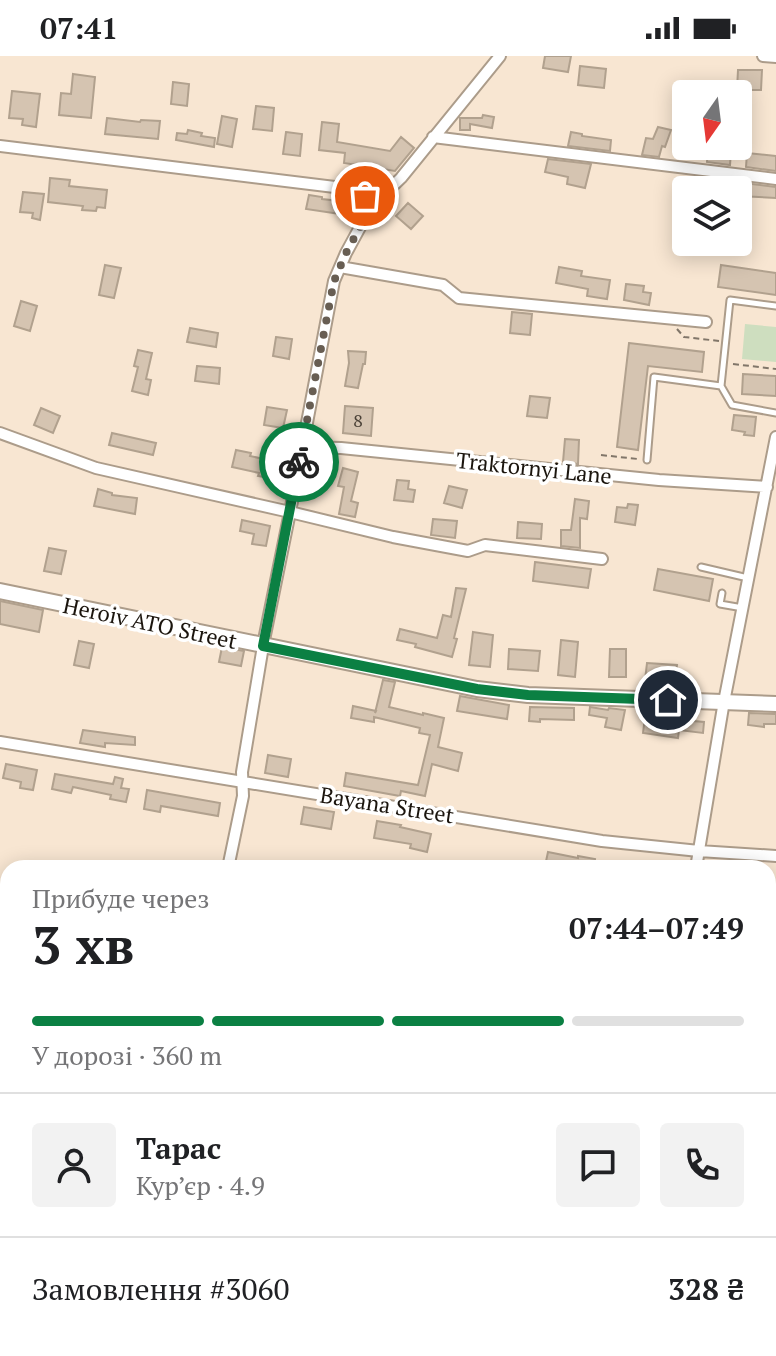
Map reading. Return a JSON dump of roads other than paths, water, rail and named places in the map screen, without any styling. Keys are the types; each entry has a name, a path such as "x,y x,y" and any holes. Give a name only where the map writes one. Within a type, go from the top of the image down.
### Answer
{"street":[{"path":"230,860 243,796 242,772 263,646 334,281 371,207 401,178 500,56"},
{"path":"763,56 776,57"},
{"path":"433,137 776,179"},
{"path":"0,146 351,189 365,196 371,207"},
{"path":"340,267 443,285 459,298 706,322"},
{"path":"0,433 96,468 393,537 468,551 485,545 602,559"},
{"path":"697,860 724,702 776,437"},
{"name":"Traktornyi Lane","path":"302,447 767,487"},
{"name":"Heroiv ATO Street","path":"0,591 477,689 528,695 776,704"},
{"name":"Bayana Street","path":"0,742 602,841 776,856"}],"lane":[{"path":"776,306 730,300 721,386 732,405 776,413"},
{"path":"647,460 654,377 721,386"},
{"path":"701,567 749,578"},
{"path":"722,593 720,604 743,608"}]}
